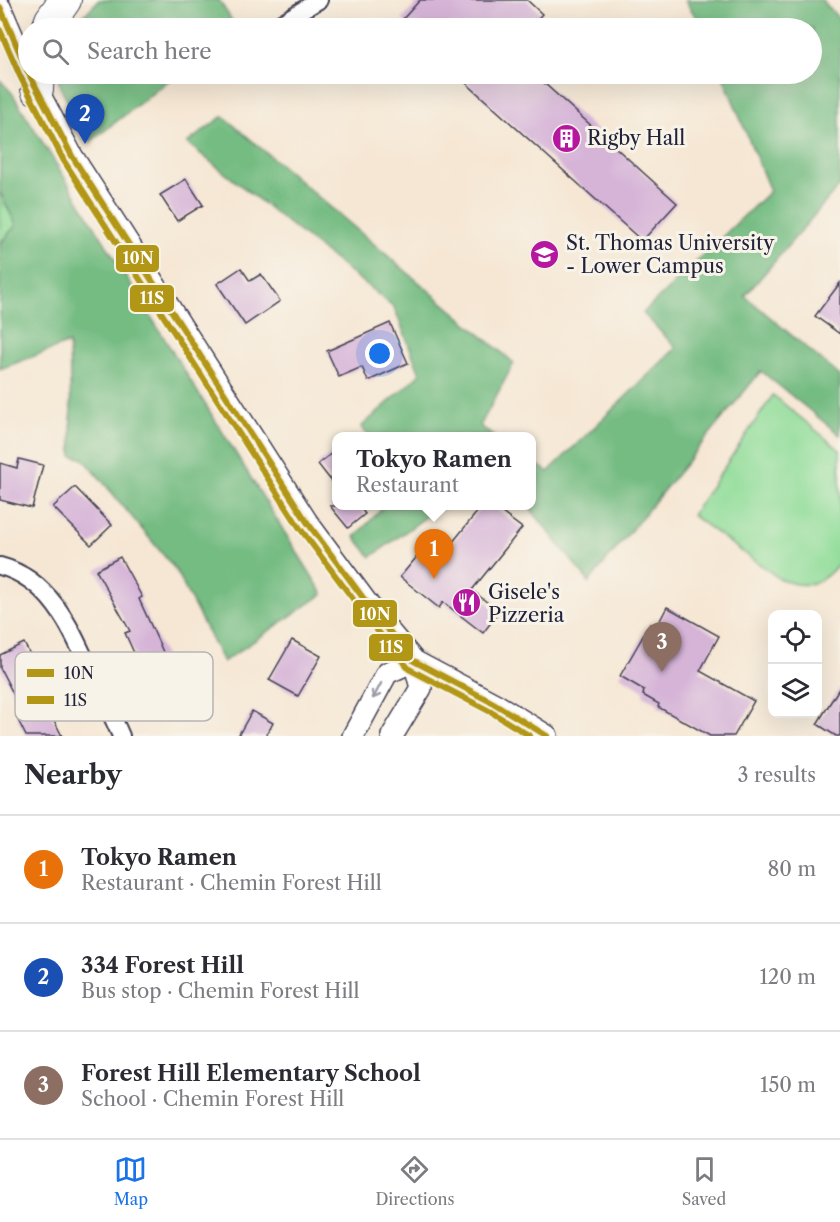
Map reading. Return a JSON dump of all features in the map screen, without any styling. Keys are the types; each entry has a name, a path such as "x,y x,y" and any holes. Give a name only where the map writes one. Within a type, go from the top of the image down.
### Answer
{"highway":[{"path":"52,18 64,0"}],"street":[{"path":"289,18 319,0"},
{"path":"0,7 18,45"},
{"path":"36,84 72,156 307,522 378,618 414,661 495,704 547,736"},
{"path":"0,566 8,568 36,585 55,604 70,626 82,652"},
{"path":"354,736 387,673 414,661"},
{"path":"392,736 422,688 414,661"},
{"path":"114,721 121,736"}],"green space":[{"path":"99,0 219,0 230,18 82,18"},
{"path":"685,0 822,0 840,20 840,185 745,296 840,376 840,435 761,371 589,582 531,510 536,510 536,464 548,472 676,348 643,313 770,191 726,84 822,84 822,18 697,18"},
{"path":"0,80 12,93 323,594 223,662 175,569 84,459 72,456 69,343 0,369 0,244 16,225 0,192"},
{"path":"59,84 164,84 90,142"},
{"path":"223,116 514,363 480,426 488,432 365,432 361,427 420,374 394,307 187,143"},
{"path":"0,192 16,225 0,244"},
{"path":"773,395 840,450 840,562 827,576 806,585 780,579 692,515"},
{"path":"380,510 436,510 371,557 355,537"}],"building":[{"path":"420,0 527,0 542,14 538,18 404,18"},
{"name":"Rigby Hall","path":"467,84 545,84 677,203 642,241"},
{"path":"186,179 203,205 177,221 160,195"},
{"path":"241,268 250,281 261,274 280,301 245,325 217,284"},
{"path":"840,283 840,334 815,316"},
{"path":"390,323 408,363 368,381 362,367 339,377 327,351"},
{"path":"332,453 332,482 318,464"},
{"path":"19,459 43,465 32,508 0,500 0,463 17,468"},
{"path":"75,487 112,525 91,545 53,507"},
{"path":"333,510 362,510 365,514 348,528"},
{"path":"479,510 498,510 522,528 472,590 499,612 483,633 443,602 439,608 400,577 425,547 439,559"},
{"path":"120,557 142,597 139,599 163,652 134,652 125,633 130,631 96,570"},
{"path":"667,607 719,636 700,671 754,701 734,736 710,736 658,707 659,704 643,695 644,690 620,676 650,624 656,628"},
{"path":"292,640 321,656 298,696 269,680"},
{"path":"24,643 29,652 15,652 15,697 0,668 0,655"},
{"path":"840,687 840,736 836,736 817,724"},
{"path":"252,711 273,723 266,736 238,736"},
{"path":"18,721 54,721 62,736 26,736"}],"transit line":[{"name":"10N","path":"0,7 18,49"},
{"name":"11S","path":"0,30 18,71"},
{"name":"11S","path":"24,84 64,161 299,527 371,623 409,669 491,712 530,736"},
{"name":"10N","path":"34,84 72,156 307,522 378,618 414,661 495,704 547,736"}],"place":[{"name":"Rigby Hall","path":"566,138"},
{"name":"334 Forest Hill","path":"85,144"},
{"name":"St. Thomas University - Lower Campus","path":"545,254"},
{"name":"Tokyo Ramen","path":"434,579"},
{"name":"Gisele's Pizzeria","path":"467,603"},
{"name":"Forest Hill Elementary School","path":"662,672"}]}
